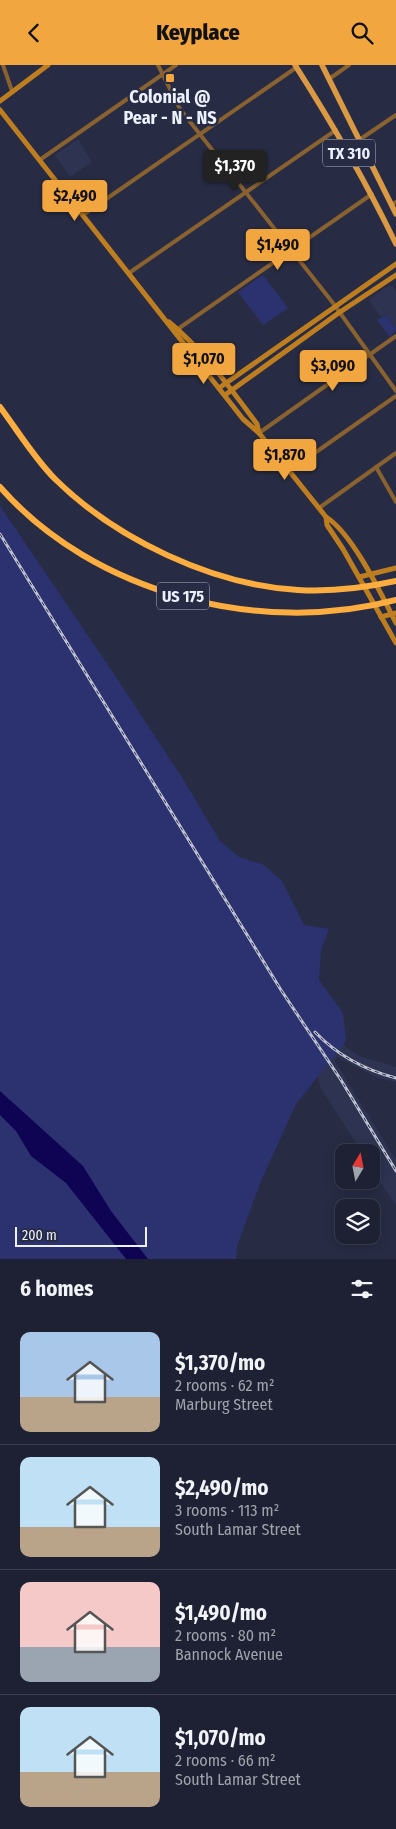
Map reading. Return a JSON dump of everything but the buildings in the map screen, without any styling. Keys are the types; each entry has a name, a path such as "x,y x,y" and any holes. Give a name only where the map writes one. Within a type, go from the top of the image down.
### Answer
{"highway":[{"name":"US 175","path":"0,407 37,459 65,488 110,524 147,546 175,558 237,579 267,586 312,590 345,589 396,581"},
{"name":"US 175","path":"0,487 19,508 51,535 93,563 132,580 183,596 238,608 295,614 348,611 396,600"}],"main road":[{"path":"0,101 48,65"},
{"name":"TX 310","path":"322,65 359,140 394,203 396,214"},
{"name":"TX 310","path":"296,66 336,130 372,194 396,244"},
{"path":"0,110 247,423 259,433 326,517 333,521 370,575 394,614 396,623"},
{"path":"219,388 279,344 396,264"},
{"path":"225,395 340,312 396,275"},
{"path":"175,331 225,383 257,424 259,433"},
{"path":"279,344 284,352"},
{"path":"326,517 327,525 396,643"},
{"path":"359,577 396,568"},
{"path":"381,617 394,614"}],"street":[{"path":"3,65 12,91"},
{"path":"158,65 177,105 247,191 335,305 396,391"},
{"path":"40,159 176,65"},
{"path":"329,79 349,65"},
{"path":"83,215 296,66"},
{"path":"359,140 396,115"},
{"path":"129,273 336,130"},
{"path":"175,331 372,194"},
{"path":"259,433 396,336"},
{"path":"289,471 396,396"},
{"path":"319,508 396,453"},
{"path":"376,467 396,501"}],"shaded area":[{"path":"78,139 92,162 70,177 55,155"},
{"path":"263,275 288,308 263,325 238,292"},
{"path":"393,286 396,292 396,329 386,315 381,317 369,300 386,287"},
{"path":"386,315 396,329 390,337 377,320"},
{"path":"326,356 339,373 330,379 317,362"},
{"path":"0,506 183,779 220,841 239,857 264,865 282,881 304,925 329,929 321,950 319,980 343,1013 346,1041 296,1104 261,1181 237,1246 236,1259 0,1259"},
{"path":"0,521 324,1032 359,1056 396,1067 396,1082 378,1078 337,1057 335,1061 396,1160 396,1206 380,1182 380,1144 357,1144 320,1087 310,1042"},
{"path":"0,1091 83,1166 111,1211 148,1259 126,1259 66,1183 31,1156 16,1131 0,1115"}],"railway":[{"path":"0,534 281,990 341,1080 396,1171"},
{"path":"315,1032 352,1061 373,1071 396,1078"}],"place":[{"name":"Colonial @ Pear - N - NS","path":"170,78"}]}
